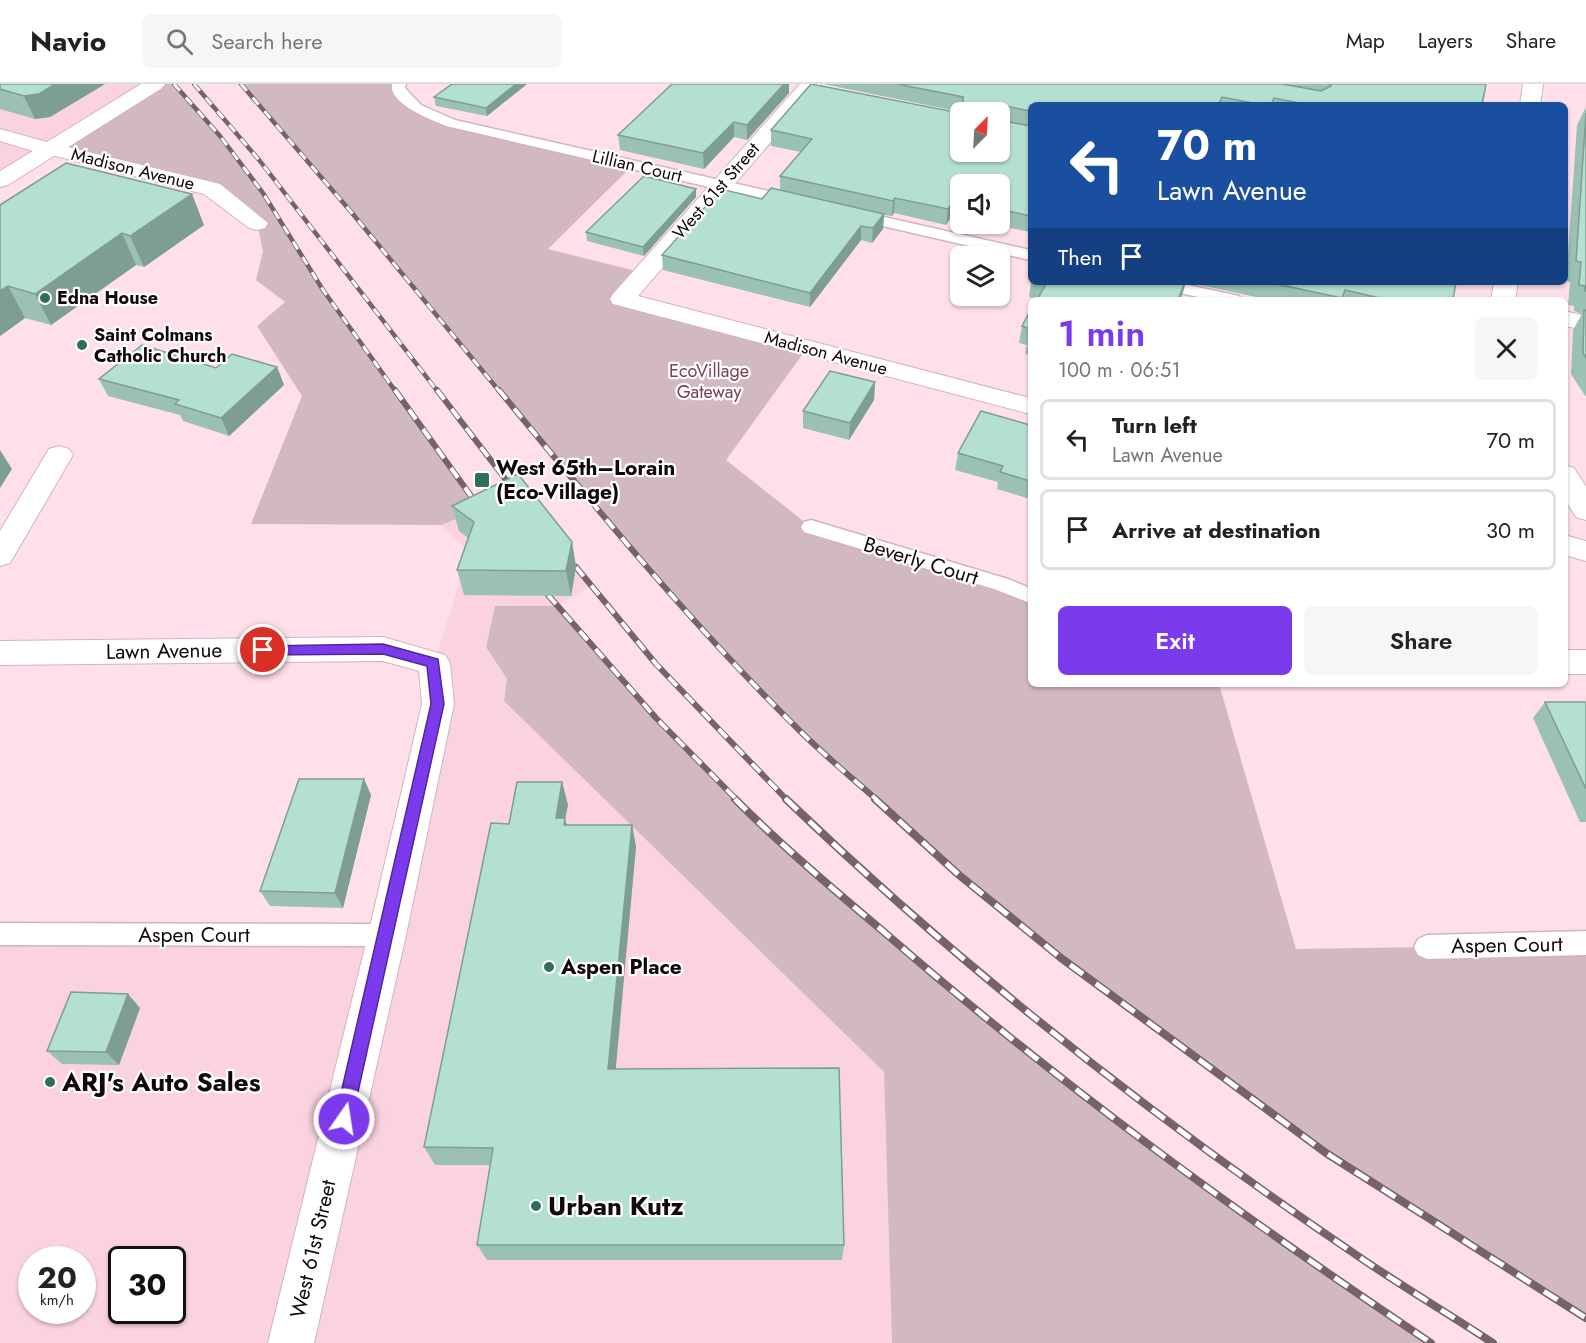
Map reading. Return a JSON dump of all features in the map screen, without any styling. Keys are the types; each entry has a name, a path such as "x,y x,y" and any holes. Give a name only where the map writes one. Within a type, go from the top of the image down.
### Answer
{"street":[{"path":"0,180 155,84"},
{"path":"783,84 816,89"},
{"path":"1530,102 1533,84"},
{"name":"West 61st Street","path":"622,299 721,186 816,89"},
{"name":"Madison Avenue","path":"0,135 212,189 257,222"},
{"name":"Madison Avenue","path":"622,299 1028,405"},
{"path":"1568,319 1586,322"},
{"path":"0,556 59,455"},
{"path":"1568,481 1586,510"},
{"path":"1568,547 1586,551"},
{"name":"Lawn Avenue","path":"0,653 383,649 434,663"},
{"path":"1568,662 1586,662"},
{"name":"West 61st Street","path":"291,1343 387,936 438,704 434,663"}],"lane":[{"name":"Lillian Court","path":"399,84 398,89 416,108 451,123 813,206"},
{"path":"836,211 1028,255"},
{"path":"1166,285 1220,297"},
{"name":"Beverly Court","path":"811,527 1028,595"},
{"name":"Aspen Court","path":"0,934 387,936"},
{"name":"Aspen Court","path":"1427,947 1586,943"}],"shaded area":[{"path":"0,84 154,84 0,180"},
{"path":"526,502 591,586 556,606 495,606 486,647 507,679 504,701 884,1072 892,1343 0,1343 0,934 387,935 434,663 469,552 441,525 480,509"}],"green space":[{"path":"155,84 174,84 220,136 263,193 323,290 480,509 441,525 251,524 302,396 257,326 285,302 256,280 263,251 257,223 212,189 51,149"},
{"name":"EcoVillage Gateway","path":"241,84 399,84 433,116 633,165 548,249 644,273 622,298 807,348 726,460 811,527 1001,584 1028,595 1028,687 1220,687 1296,949 1427,947 1586,953 1586,1318 1326,1153 1061,958 959,875 800,731 716,644 599,511 352,213"},
{"path":"495,606 556,606 754,819 927,970 1008,1036 1174,1163 1431,1343 892,1343 884,1072 504,701 507,679 486,647"}],"building":[{"path":"0,84 55,84 39,94 24,96 0,89"},
{"path":"452,84 516,84 486,108 434,97"},
{"path":"672,84 784,84 747,125 734,122 703,153 618,135"},
{"path":"811,84 950,111 950,162 1010,162 1010,122 1028,126 1028,216 1010,211 1010,174 950,174 950,206 948,209 895,198 893,201 780,176 812,139 771,130"},
{"path":"897,84 1282,84 1321,91 1331,86 1329,84 1486,84 1483,102 1295,102 1274,98 1272,102 1248,102 1222,97 1220,102 1028,102 1028,111 1010,107 1010,102 963,102 963,97"},
{"path":"1586,113 1585,291 1585,286 1579,285 1581,262 1576,261"},
{"path":"66,163 192,194 130,236 122,233 35,294 8,286 0,291 0,205"},
{"path":"644,176 696,189 643,247 586,232"},
{"path":"771,188 884,214 873,228 861,226 810,293 662,255 721,189 762,199"},
{"path":"1045,285 1184,285 1179,297 1039,297"},
{"path":"1281,285 1456,285 1454,297 1375,297 1345,290 1342,297"},
{"path":"1584,310 1586,310 1586,358 1583,353"},
{"path":"1028,315 1028,328 1022,326"},
{"path":"142,345 216,368 232,354 277,367 221,418 175,404 179,400 99,379"},
{"path":"830,371 875,382 850,423 803,411"},
{"path":"981,411 1028,424 1028,480 1000,472 1003,466 958,453"},
{"name":"West 65th–Lorain (Eco-Village)","path":"518,474 572,542 566,571 457,570 474,522 452,506"},
{"path":"1545,702 1586,702 1586,789"},
{"path":"299,779 364,779 335,893 260,891"},
{"name":"Aspen Place","path":"517,782 562,782 556,818 565,818 564,825 632,825 608,1069 839,1068 844,1245 477,1245 493,1148 424,1147 491,823 509,824"},
{"path":"71,992 128,994 106,1052 47,1051"}],"railway":[{"path":"174,84 220,136 263,193 323,290 396,392"},
{"path":"194,84 260,161 438,392"},
{"path":"241,84 352,213 500,392"},
{"path":"395,390 481,510"},
{"path":"437,390 516,493"},
{"path":"499,390 608,521 720,649 808,739 877,800"},
{"path":"576,567 656,664 786,799"},
{"path":"548,595 656,718 737,800"},
{"path":"735,799 808,867 1015,1042 1220,1197 1431,1343"},
{"path":"786,799 920,921 1059,1038 1277,1201 1369,1264 1493,1343"},
{"path":"875,799 959,875 1061,958 1326,1153 1586,1318"}],"place":[{"name":"Edna House","path":"45,298"},
{"name":"Saint Colmans Catholic Church","path":"82,345"},
{"name":"West 65th–Lorain (Eco-Village)","path":"482,480"},
{"name":"Aspen Place","path":"549,967"},
{"name":"ARJ's Auto Sales","path":"50,1082"},
{"name":"Urban Kutz","path":"536,1206"}],"route":[{"path":"263,650 383,649 434,663 438,704 344,1119"}]}
